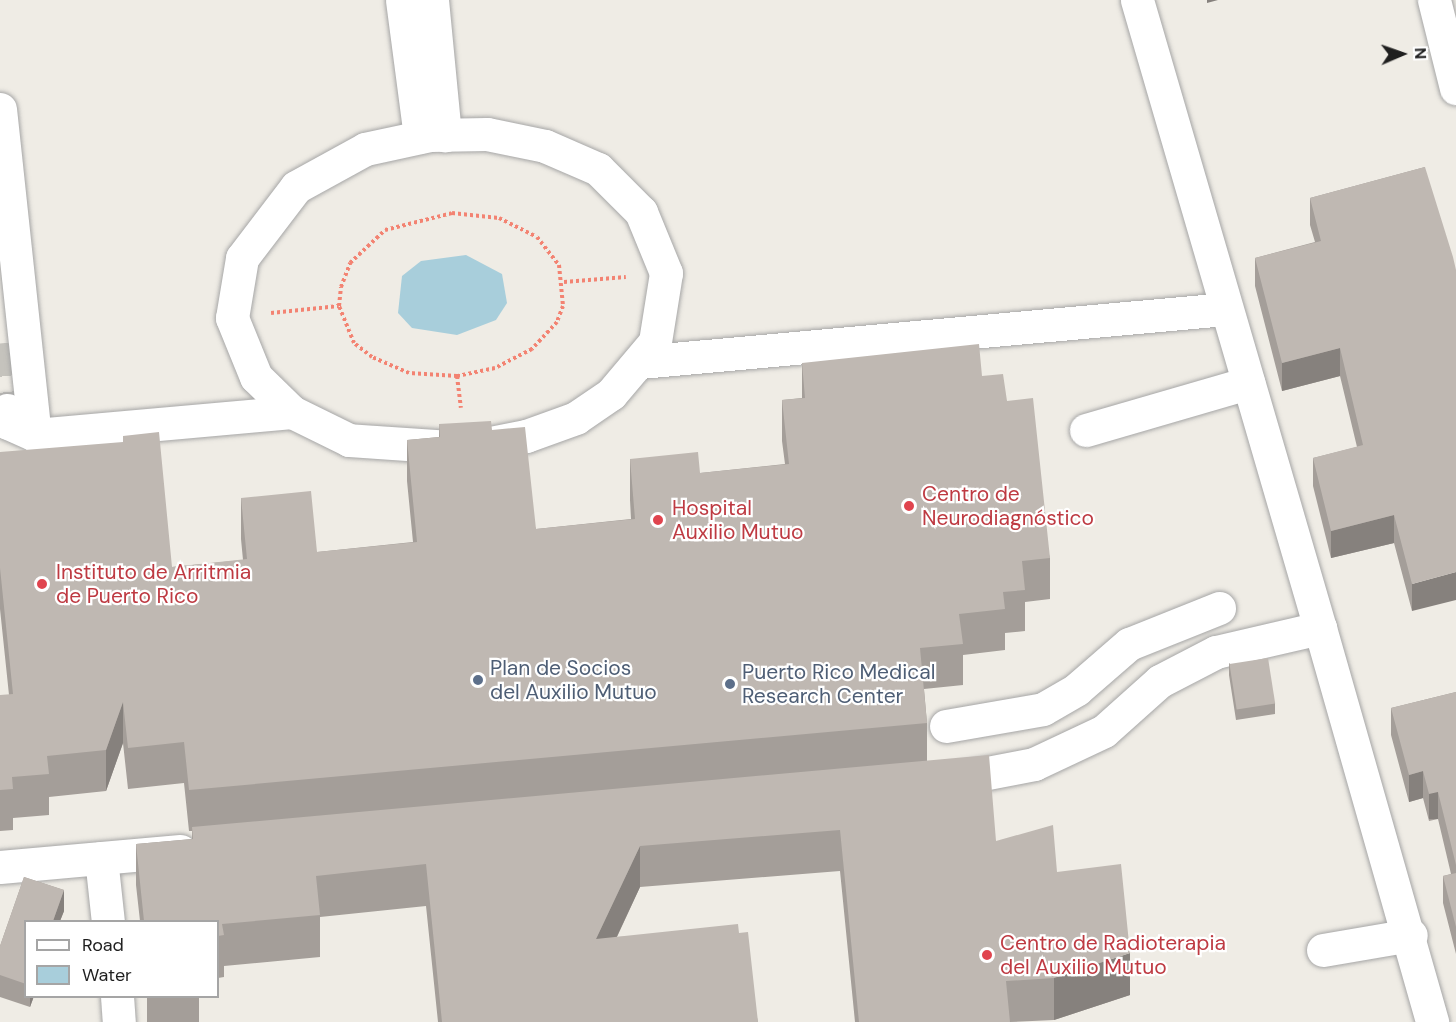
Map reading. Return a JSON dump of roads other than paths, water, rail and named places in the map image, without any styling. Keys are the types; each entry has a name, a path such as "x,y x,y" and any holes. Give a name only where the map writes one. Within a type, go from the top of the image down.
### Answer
{"street":[{"path":"402,0 432,136"},
{"path":"432,0 432,136"},
{"path":"1137,0 1411,935 1432,1022"},
{"path":"1434,0 1449,30 1456,88"},
{"path":"0,109 35,435"},
{"path":"487,134 545,146 598,169 641,212 666,273 655,342 611,394 576,418 526,436 465,448 349,440 292,412 256,377 232,318 242,258 296,187 365,149 432,136 487,134"},
{"path":"640,362 1226,309"},
{"path":"1086,430 1248,383"},
{"path":"7,410 8,423 35,435 292,412"},
{"path":"946,726 1043,709 1077,689 1130,644 1219,608"},
{"path":"918,783 977,778 1034,764 1104,731 1160,681 1216,652 1320,628"},
{"path":"0,867 207,848"},
{"path":"100,858 108,920"},
{"path":"1323,950 1411,935"},
{"path":"117,998 120,1022"}],"water":[{"path":"466,255 502,274 507,303 496,320 457,335 412,328 398,313 402,276 421,261"}],"tunnel":[{"path":"0,343 7,410"}],"place":[{"name":"Centro de Neurodiagnóstico","path":"909,506"},
{"name":"Hospital Auxilio Mutuo","path":"658,520"},
{"name":"Instituto de Arritmia de Puerto Rico","path":"42,584"},
{"name":"Plan de Socios del Auxilio Mutuo","path":"478,680"},
{"name":"Puerto Rico Medical Research Center","path":"730,684"},
{"name":"Centro de Radioterapia del Auxilio Mutuo","path":"987,955"}]}
